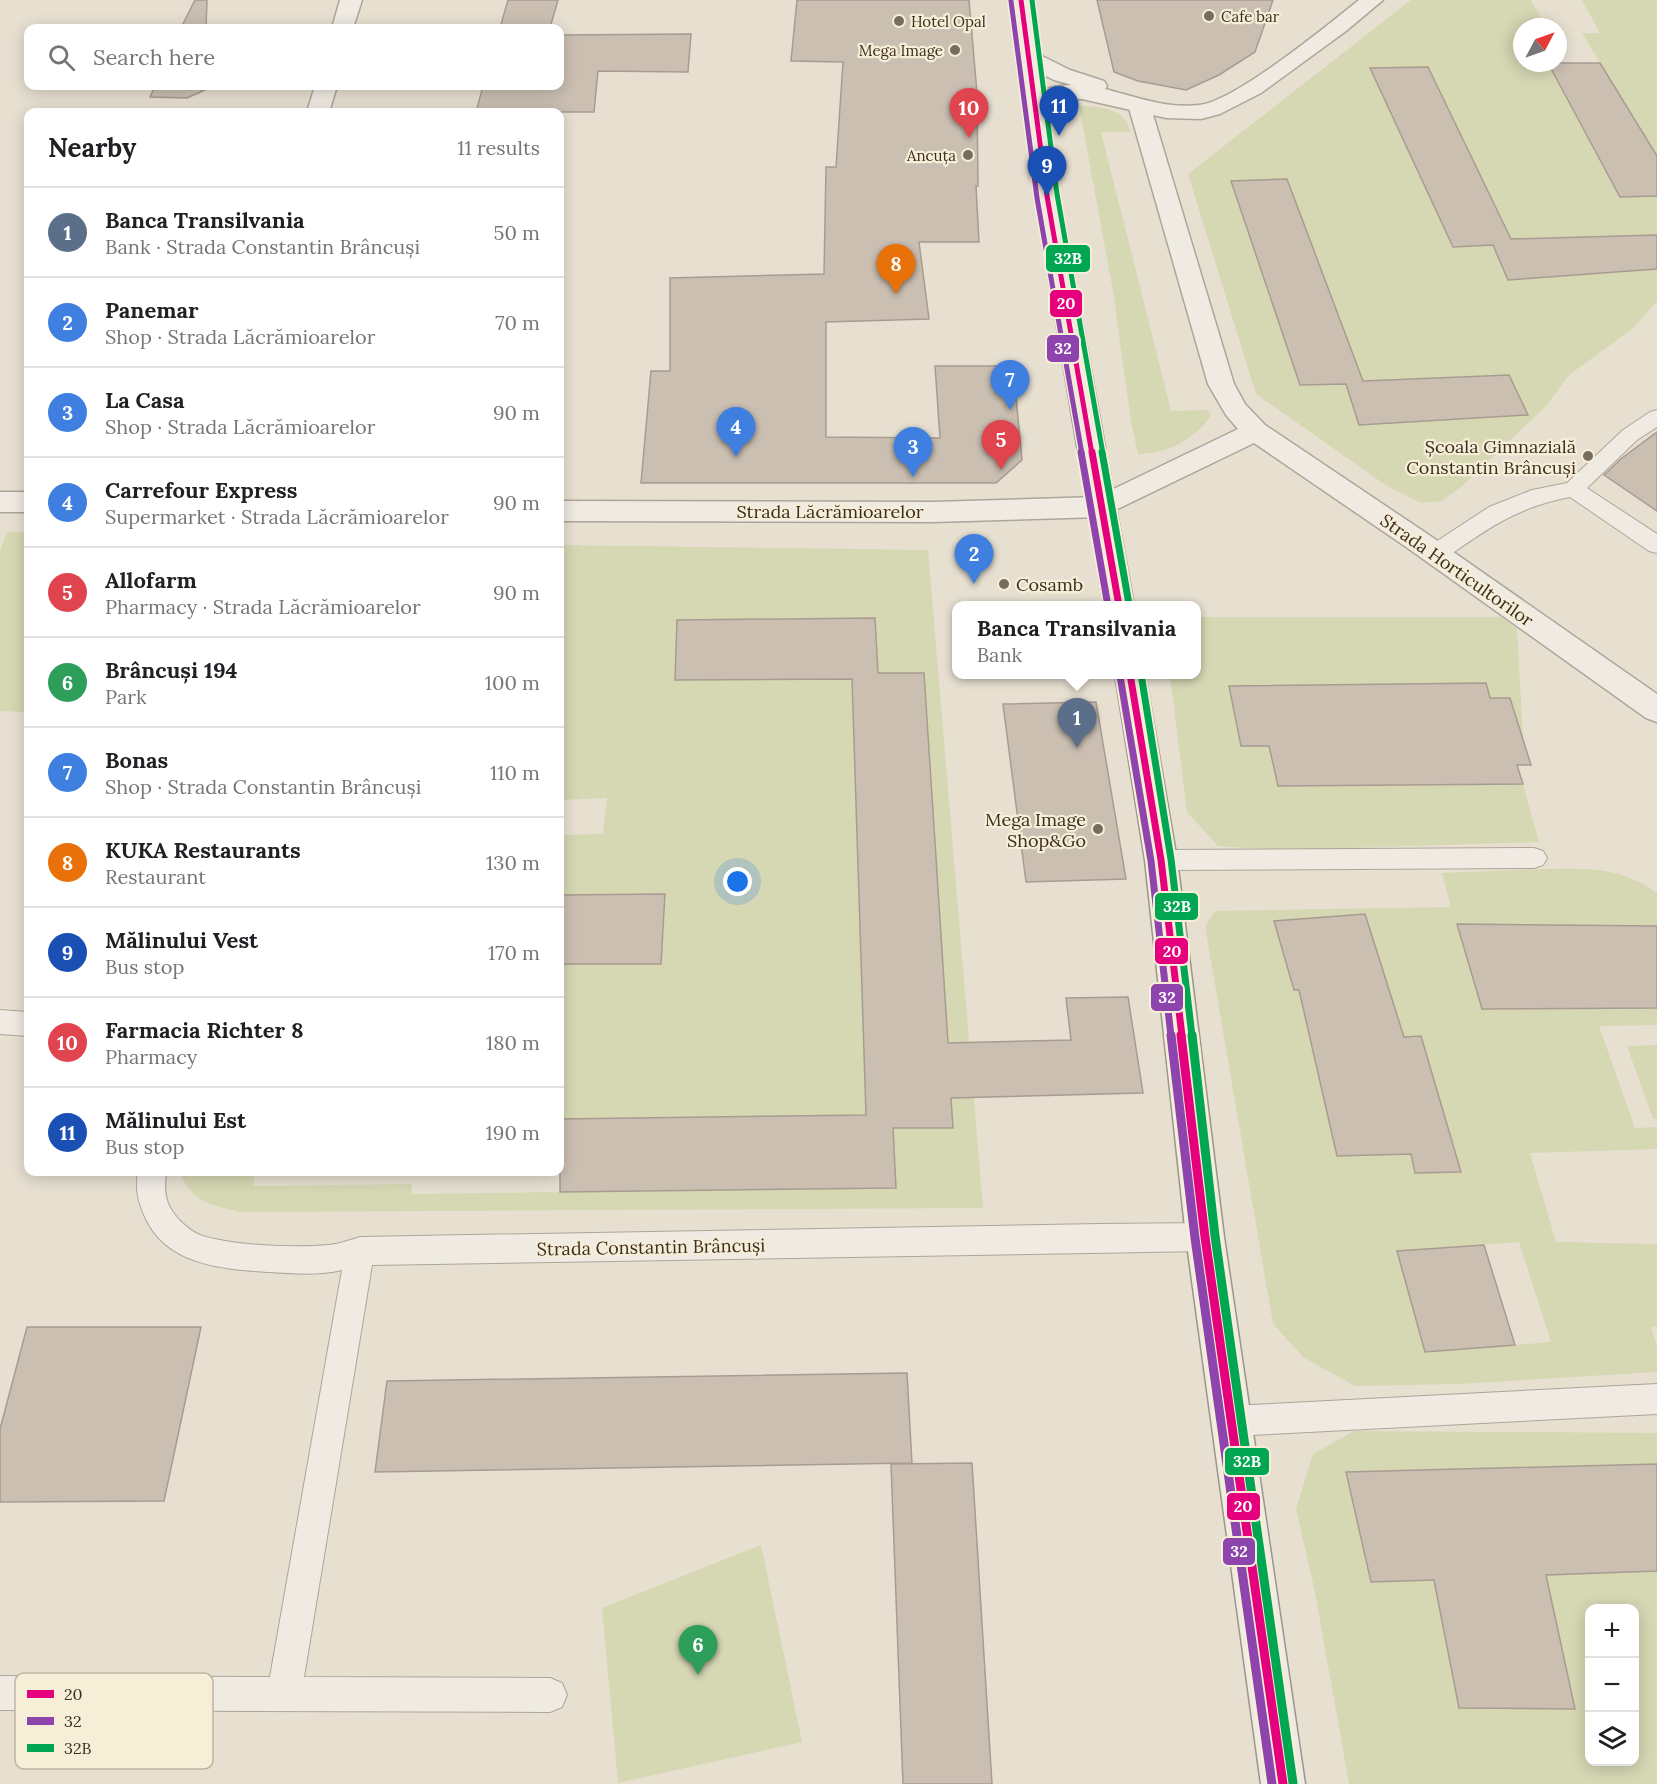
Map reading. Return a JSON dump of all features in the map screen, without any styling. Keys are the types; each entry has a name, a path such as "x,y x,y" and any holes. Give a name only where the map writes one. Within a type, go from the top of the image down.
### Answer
{"street":[{"path":"344,24 351,0"},
{"path":"1021,0 1047,196 1118,601"},
{"path":"1035,103 1054,95 1073,93 1113,98 1140,108 1182,112 1200,112 1228,104 1317,43 1372,0"},
{"path":"1028,58 1062,75 1102,87 1124,97 1140,108"},
{"path":"319,108 325,90"},
{"name":"Strada Horticultorilor","path":"1140,108 1221,384 1235,409 1256,431 1436,553 1657,710"},
{"path":"1101,507 1256,431"},
{"path":"0,502 24,502"},
{"name":"Strada Lăcrămioarelor","path":"564,511 933,512 1101,507"},
{"path":"1131,679 1161,860 1205,1237 1283,1784"}],"lane":[{"path":"1436,553 1497,512 1540,495 1573,489 1630,435 1657,417"},
{"path":"1573,489 1657,544"},
{"path":"1161,860 1534,858"},
{"path":"0,1022 24,1024"},
{"name":"Strada Constantin Brâncuși","path":"151,1176 149,1182 154,1208 169,1230 189,1245 223,1254 330,1259 360,1251 764,1245 996,1238 1205,1237"},
{"path":"284,1694 360,1251"},
{"path":"1231,1421 1657,1399"},
{"path":"0,1693 15,1693"},
{"path":"213,1694 550,1695"}],"green space":[{"path":"1411,0 1531,0 1541,18 1513,18 1513,72 1553,72 1620,197 1657,196 1657,242 1653,235 1511,239 1428,67 1371,68 1453,247 1493,245 1508,280 1657,269 1657,301 1632,329 1569,375 1547,405 1462,486 1442,501 1421,503 1387,486 1256,394 1188,174","holes":["1287,180 1363,381 1509,375 1528,415 1359,425 1346,384 1231,181"]},
{"path":"1582,0 1657,0 1657,156 1582,33 1600,33"},
{"path":"1079,106 1110,110 1117,113 1128,124 1130,132 1101,132 1171,411 1208,410 1211,416 1188,438 1160,451 1138,454 1131,422 1113,291"},
{"path":"7,532 24,532 24,712 0,711 0,551"},
{"path":"564,545 928,550 983,1208 240,1212 203,1201 190,1190 181,1176 254,1176 253,1186 412,1184 411,1194 895,1188 893,1128 953,1127 924,673 878,673 875,618 677,620 675,680 852,679 866,1115 564,1119 564,964 661,964 666,895 564,895 564,835 603,834 607,798 564,800"},
{"path":"1201,617 1501,617 1517,629 1523,738 1510,698 1490,698 1486,683 1229,686 1241,746 1269,746 1278,786 1523,784 1539,842 1280,850 1218,846 1187,812 1170,679 1201,679"},
{"path":"1535,869 1599,870 1628,877 1657,893 1657,926 1457,924 1482,1009 1657,1008 1657,1025 1599,1026 1635,1128 1657,1127 1657,1149 1530,1153 1556,1242 1657,1244 1657,1327 1651,1327 1657,1346 1657,1372 1460,1384 1355,1386 1304,1358 1273,1324 1205,926 1215,911 1451,907 1442,873","holes":["1274,921 1346,986 1295,990","1421,1036 1461,1172 1415,1173 1411,1154 1337,1156 1312,1041","1519,1242 1551,1342 1425,1352 1397,1251"]},
{"path":"1657,1045 1657,1119 1653,1119 1627,1046"},
{"path":"1354,1431 1657,1433 1657,1464 1346,1472 1371,1582 1657,1571 1657,1784 1349,1784 1315,1592 1296,1509 1313,1454","holes":["1556,1624 1575,1709 1459,1707 1448,1650"]},
{"path":"761,1545 802,1742 618,1783 602,1608"}],"building":[{"path":"195,0 207,0 206,24 183,24"},
{"path":"508,0 558,0 551,24 501,24"},
{"path":"797,0 969,0 977,93 978,186 976,186 979,242 919,242 929,319 826,322 826,437 940,438 935,366 1013,366 1022,460 996,483 641,483 651,371 670,371 670,278 824,274 826,167 836,167 843,62 791,61"},
{"path":"1097,0 1273,0 1255,52 1219,75 1186,90 1138,81 1114,72"},
{"path":"691,34 688,72 598,71 594,112 564,112 564,108 477,108 482,90 564,90 564,35"},
{"path":"1567,63 1600,63 1657,156 1657,196 1620,197 1553,72 1567,72"},
{"path":"1428,67 1511,239 1657,235 1657,269 1508,280 1493,245 1453,247 1370,68"},
{"path":"153,90 205,90 187,98 150,97"},
{"path":"1287,179 1363,381 1509,375 1528,415 1359,425 1346,384 1300,385 1231,181"},
{"path":"1657,432 1657,511 1604,475 1622,458"},
{"path":"875,618 878,673 924,673 948,1043 1071,1040 1066,998 1128,997 1143,1093 951,1098 953,1128 893,1128 896,1188 560,1192 560,1176 564,1176 564,1119 866,1115 852,679 675,680 677,620"},
{"path":"1486,683 1490,698 1510,698 1531,765 1517,765 1523,784 1278,786 1269,746 1241,746 1229,686"},
{"path":"1096,702 1126,879 1026,882 1003,704"},
{"path":"665,894 661,964 564,964 564,895"},
{"path":"1365,914 1404,1037 1421,1036 1461,1172 1415,1173 1411,1154 1337,1156 1299,990 1294,990 1274,921"},
{"path":"1457,924 1657,926 1657,1008 1482,1009"},
{"path":"1484,1245 1515,1345 1425,1352 1397,1251"},
{"path":"27,1327 201,1327 164,1501 0,1502 0,1429"},
{"path":"907,1373 912,1463 375,1472 387,1381"},
{"path":"972,1463 992,1784 903,1784 891,1464"},
{"path":"1657,1464 1657,1571 1546,1575 1575,1709 1459,1708 1434,1580 1371,1582 1346,1472"}],"transit line":[{"name":"20","path":"1021,0 1047,196 1118,601"},
{"name":"32B","path":"1032,0 1057,194 1128,601"},
{"name":"32","path":"1011,1 1037,198 1107,601"},
{"name":"32","path":"1121,679 1151,861 1195,1238 1272,1784"},
{"name":"20","path":"1131,679 1161,860 1205,1237 1283,1784"},
{"name":"32B","path":"1142,679 1171,859 1215,1236 1293,1783"}],"place":[{"name":"Cafe bar","path":"1209,16"},
{"name":"Hotel Opal","path":"899,21"},
{"name":"Mega Image","path":"955,50"},
{"name":"Mălinului Est","path":"1059,136"},
{"name":"Farmacia Richter 8","path":"969,138"},
{"name":"Ancuța","path":"968,155"},
{"name":"Mălinului Vest","path":"1047,196"},
{"name":"KUKA Restaurants","path":"896,294"},
{"name":"Bonas","path":"1010,410"},
{"name":"Școala Gimnazială Constantin Brâncuși","path":"1588,456"},
{"name":"Carrefour Express","path":"736,457"},
{"name":"Allofarm","path":"1001,470"},
{"name":"La Casa","path":"913,477"},
{"name":"Panemar","path":"974,584"},
{"name":"Cosamb","path":"1004,584"},
{"name":"Banca Transilvania","path":"1077,748"},
{"name":"Mega Image Shop&Go","path":"1098,829"},
{"name":"Brâncuși 194","path":"698,1675"}]}
